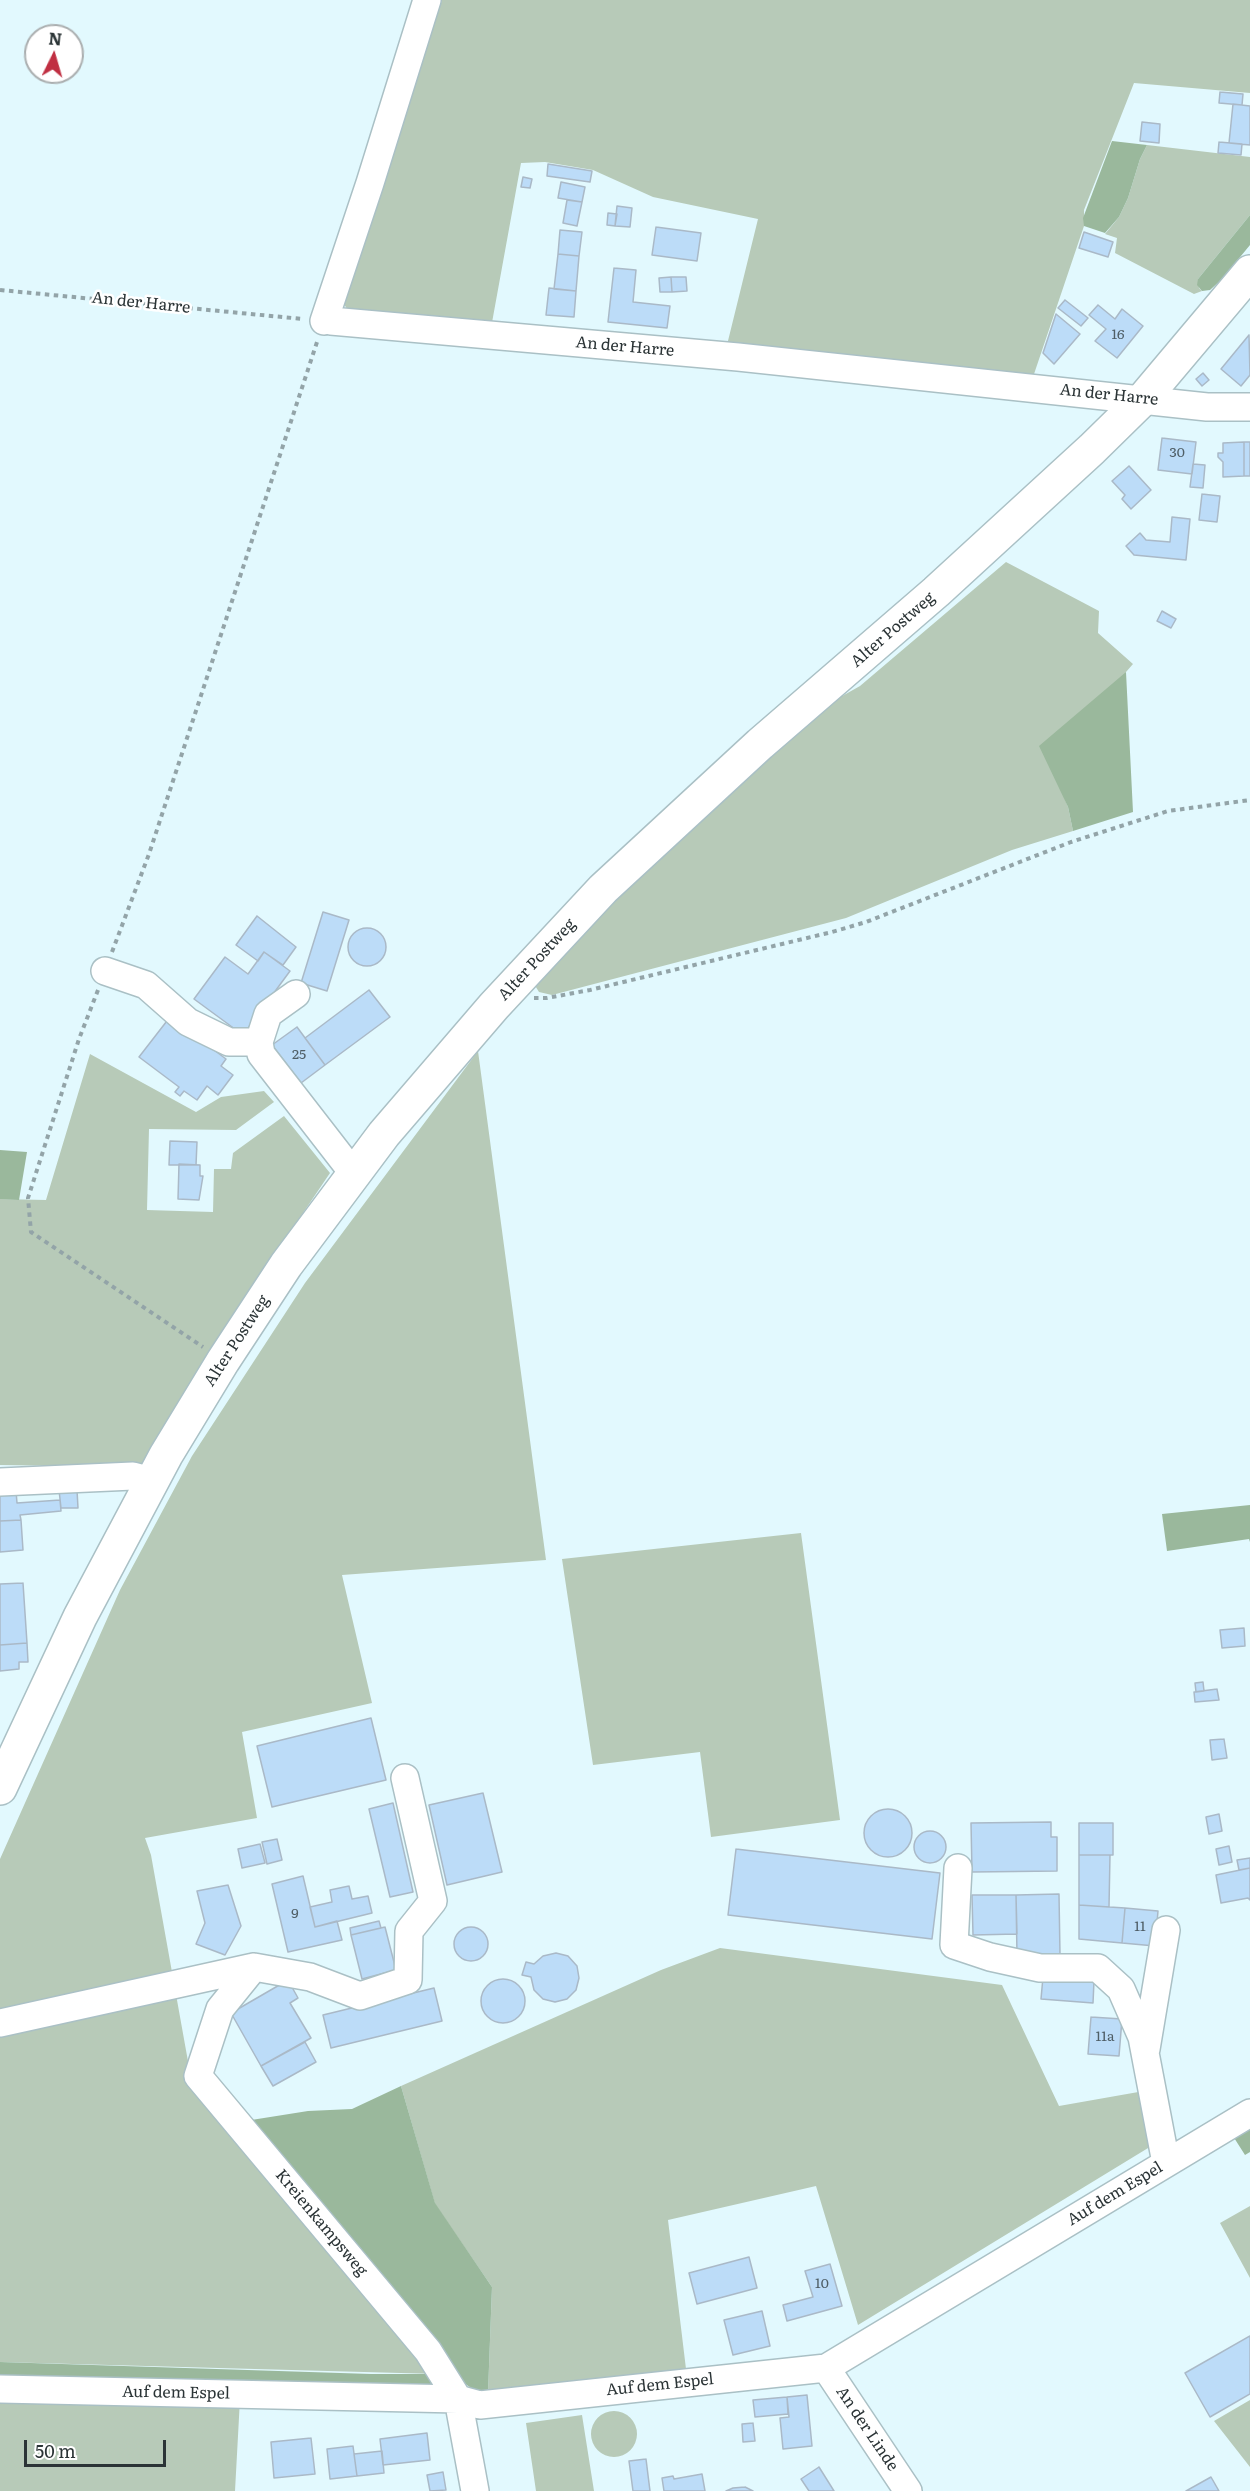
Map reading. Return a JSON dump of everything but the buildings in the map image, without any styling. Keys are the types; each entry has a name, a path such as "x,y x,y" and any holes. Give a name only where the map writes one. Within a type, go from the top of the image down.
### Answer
{"main road":[{"name":"Alter Postweg","path":"0,1788 80,1617 152,1481 224,1360 286,1265 384,1134 507,992 612,881 760,744 936,592 1144,398 1250,272"}],"street":[{"path":"327,321 427,0"},
{"name":"An der Harre","path":"327,321 738,357 1144,398 1207,407 1250,407"},
{"path":"105,971 146,985 188,1022 229,1042 259,1042"},
{"path":"297,994 268,1014 259,1042 261,1054 354,1174"},
{"path":"0,1482 133,1476 152,1481"},
{"path":"0,2024 254,1967 310,1977 360,1996 408,1980 409,1931 433,1901 405,1778"},
{"path":"958,1868 954,1945 990,1957 1040,1968 1098,1968 1121,1989 1142,2037 1166,2163"},
{"path":"1145,2054 1166,1930"},
{"name":"Kreienkampsweg","path":"254,1967 220,2009 198,2076 428,2351 458,2399 475,2491"},
{"name":"Auf dem Espel","path":"0,2389 458,2399 480,2405 826,2368 1250,2113"},
{"name":"An der Linde","path":"826,2368 908,2491"}],"path":[{"name":"An der Harre","path":"0,290 327,321"},
{"path":"224,1360 31,1232 28,1198 80,1039 149,854 327,321"},
{"path":"507,992 531,998 547,998 832,932 866,922 1071,842 1168,811 1250,800"}],"green space":[{"path":"442,0 1250,0 1250,93 1134,83 1084,210 1084,226 1033,377 726,349 758,219 653,197 593,170 545,162 521,163 491,328 348,310 343,303"},
{"path":"1112,141 1147,145 1119,217 1105,233 1084,226 1083,218"},
{"path":"1147,145 1250,157 1250,215 1198,279 1199,288 1202,291 1194,294 1115,253 1117,238 1105,234 1119,217 1128,198 1140,159"},
{"path":"1250,215 1250,245 1222,279 1210,290 1202,291 1197,285 1198,279"},
{"path":"1006,562 1099,611 1098,633 1133,664 1126,672 1060,787 1068,807 1073,831 1012,850 846,918 552,995 539,992 534,984 534,974 828,704 860,686"},
{"path":"1126,672 1133,812 1073,831 1068,807 1039,746"},
{"path":"478,1051 546,1560 342,1575 372,1703 242,1732 257,1818 145,1838 151,1855 189,2067 437,2374 0,2362 0,1859 120,1590 192,1456 305,1283"},
{"path":"90,1054 196,1112 221,1097 264,1091 274,1102 236,1130 149,1129 147,1210 213,1212 214,1169 231,1169 233,1153 284,1116 330,1173 203,1361 142,1467 0,1465 0,1199 46,1200"},
{"path":"0,1150 27,1152 19,1200 0,1199"},
{"path":"1250,1505 1250,1542 1249,1539 1167,1551 1162,1514"},
{"path":"801,1533 840,1820 711,1837 700,1752 593,1765 562,1559"},
{"path":"720,1948 1002,1985 1059,2106 1144,2091 1153,2145 858,2325 816,2186 668,2220 686,2369 488,2393 492,2287 435,2204 401,2086 661,1970"},
{"path":"401,2086 435,2203 492,2287 488,2393 474,2390 464,2383 245,2121 308,2111 352,2109"},
{"path":"1250,2122 1250,2152 1245,2155 1231,2133"},
{"path":"1250,2206 1250,2278 1220,2223"},
{"path":"0,2362 371,2374 437,2374 435,2388 0,2380"},
{"path":"0,2394 240,2399 235,2491 0,2491"},
{"path":"1250,2400 1250,2467 1214,2421"},
{"path":"614,2411 630,2418 637,2434 630,2450 614,2457 598,2450 591,2434 598,2418"},
{"path":"582,2415 594,2491 536,2491 526,2423"}]}
